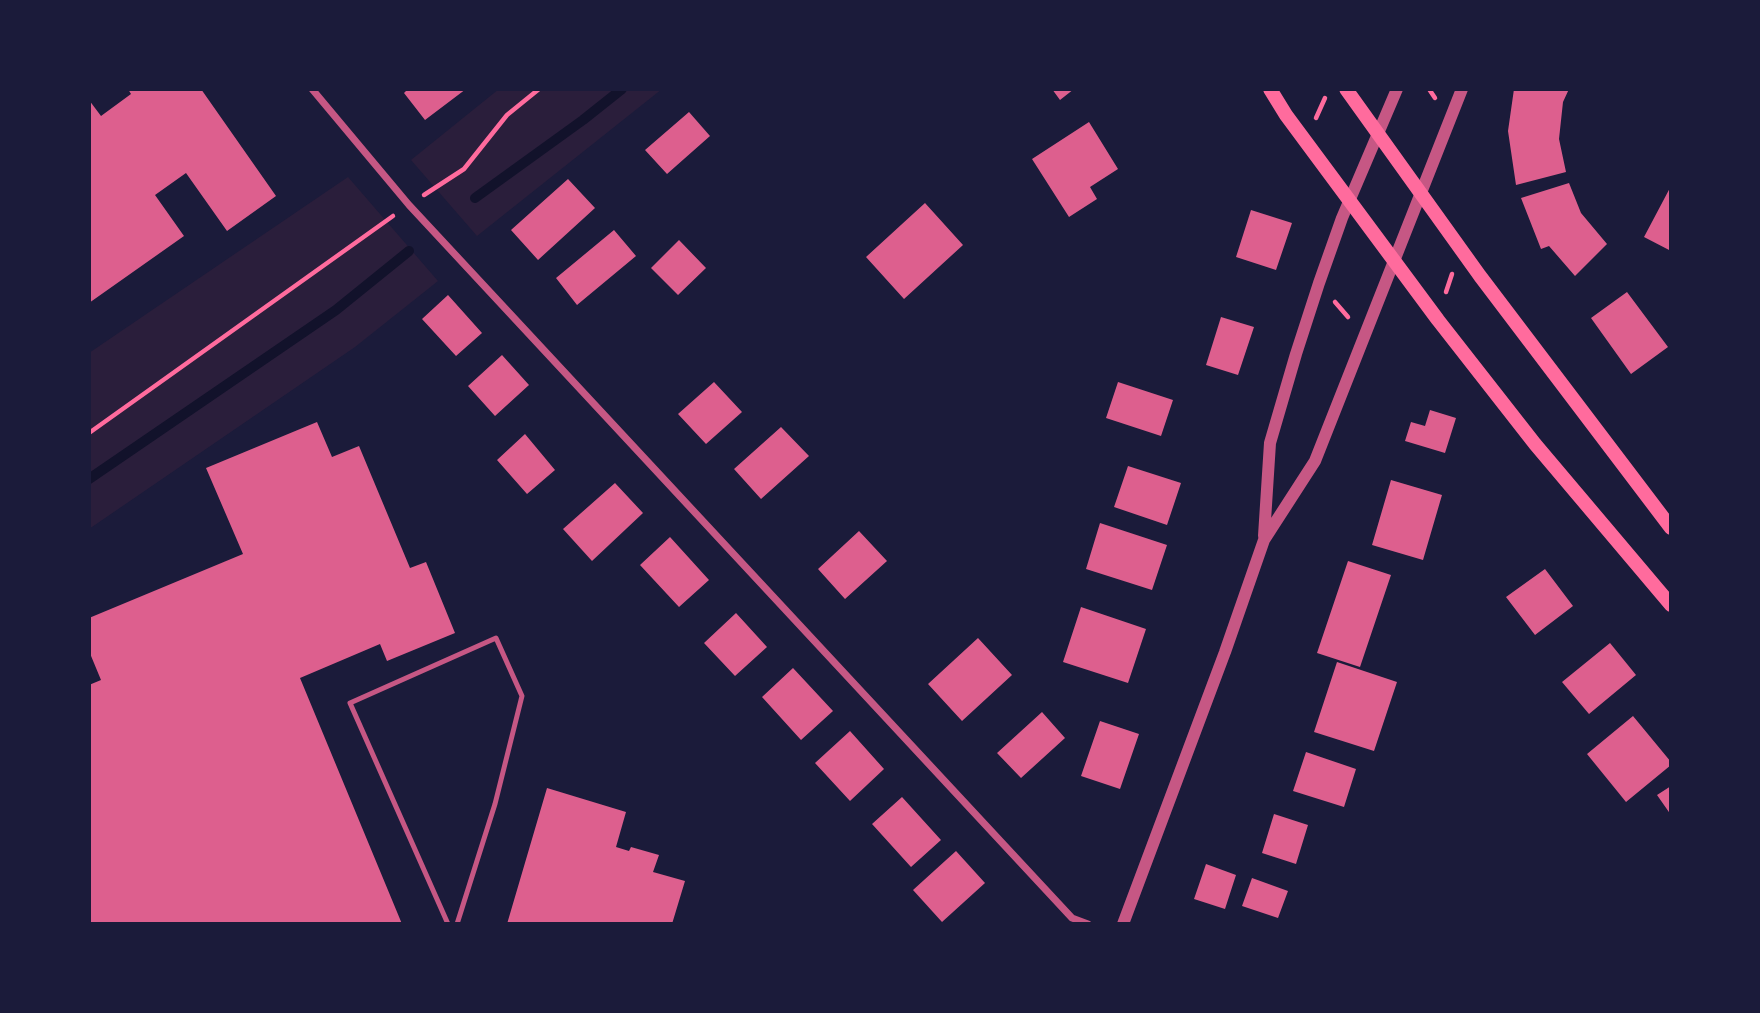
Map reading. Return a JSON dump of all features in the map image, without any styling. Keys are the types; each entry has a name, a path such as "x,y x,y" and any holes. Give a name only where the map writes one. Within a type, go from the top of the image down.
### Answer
{"main road":[{"path":"1270,89 1286,115 1438,320 1535,444 1671,605"},
{"path":"1346,89 1460,248 1671,528"}],"street":[{"path":"312,89 409,205 1072,918 1087,924"},
{"path":"1264,540 1270,443 1319,283 1350,200 1397,89"},
{"path":"1123,924 1221,665 1264,540 1315,461 1462,89"}],"lane":[{"path":"448,924 350,703 496,638 522,696 495,804 457,924"}],"path":[{"path":"89,433 409,205 464,169 507,115 539,89"},
{"path":"1438,320 1460,248"},
{"path":"1319,283 1364,335"}],"shaded area":[{"path":"499,89 662,89 477,236 411,160"},
{"path":"348,177 438,281 355,347 89,529 89,353"}],"building":[{"path":"128,89 201,89 276,196 227,231 186,173 155,195 184,236 89,303 89,100 101,116 131,94"},
{"path":"408,89 466,89 425,120 404,93"},
{"path":"1052,89 1074,89 1060,100"},
{"path":"1514,89 1569,89 1563,102 1559,139 1566,172 1516,185 1508,131"},
{"path":"689,112 710,136 667,174 645,150"},
{"path":"1089,122 1118,169 1090,187 1097,199 1069,217 1032,159"},
{"path":"568,179 595,208 538,260 511,230"},
{"path":"1569,183 1581,213 1607,244 1575,276 1549,246 1541,249 1521,198"},
{"path":"1671,186 1671,251 1644,237"},
{"path":"925,203 963,245 904,299 866,257"},
{"path":"1251,210 1292,223 1276,270 1236,257"},
{"path":"614,230 636,256 577,305 556,278"},
{"path":"679,240 706,268 678,295 651,268"},
{"path":"1627,292 1668,347 1631,374 1591,318"},
{"path":"448,295 482,333 456,356 422,319"},
{"path":"1221,317 1254,327 1238,375 1206,365"},
{"path":"502,355 529,385 495,416 468,386"},
{"path":"714,382 742,412 706,444 678,414"},
{"path":"1118,382 1173,400 1161,436 1106,418"},
{"path":"1430,410 1456,418 1445,453 1405,441 1411,422 1425,426"},
{"path":"317,422 332,457 359,446 410,568 426,562 455,633 387,661 380,644 300,678 402,924 89,924 89,685 101,680 89,651 89,618 243,554 206,468"},
{"path":"781,427 809,456 761,499 734,469"},
{"path":"525,434 555,470 527,494 497,460"},
{"path":"1128,466 1181,483 1167,525 1114,507"},
{"path":"1391,480 1442,495 1423,560 1372,545"},
{"path":"615,483 643,513 592,561 563,529"},
{"path":"1100,523 1167,545 1152,590 1086,569"},
{"path":"859,531 887,561 845,599 818,569"},
{"path":"670,537 709,580 679,607 640,565"},
{"path":"1348,561 1391,575 1360,667 1317,653"},
{"path":"1545,569 1573,606 1535,635 1506,597"},
{"path":"1081,607 1146,629 1128,683 1063,662"},
{"path":"736,613 767,647 735,676 704,643"},
{"path":"978,638 1012,675 962,721 928,684"},
{"path":"1610,643 1636,675 1589,714 1562,682"},
{"path":"1337,662 1397,682 1374,751 1314,732"},
{"path":"793,668 833,711 801,740 762,697"},
{"path":"1042,712 1065,738 1021,778 997,753"},
{"path":"1633,716 1671,765 1626,802 1587,754"},
{"path":"1100,721 1139,734 1120,789 1081,776"},
{"path":"850,731 884,769 850,801 815,763"},
{"path":"1306,752 1356,769 1344,807 1293,791"},
{"path":"1671,786 1671,815 1657,795"},
{"path":"547,788 626,812 616,847 629,851 631,847 659,855 653,872 685,881 672,924 507,924"},
{"path":"902,797 941,840 911,867 872,824"},
{"path":"1274,814 1308,825 1296,864 1262,853"},
{"path":"956,851 985,883 942,922 913,890"},
{"path":"1206,864 1236,875 1225,909 1194,899"},
{"path":"1252,878 1288,891 1278,918 1242,906"}],"waterway":[{"path":"475,198 622,89"},
{"path":"89,479 336,310 409,251"}]}
